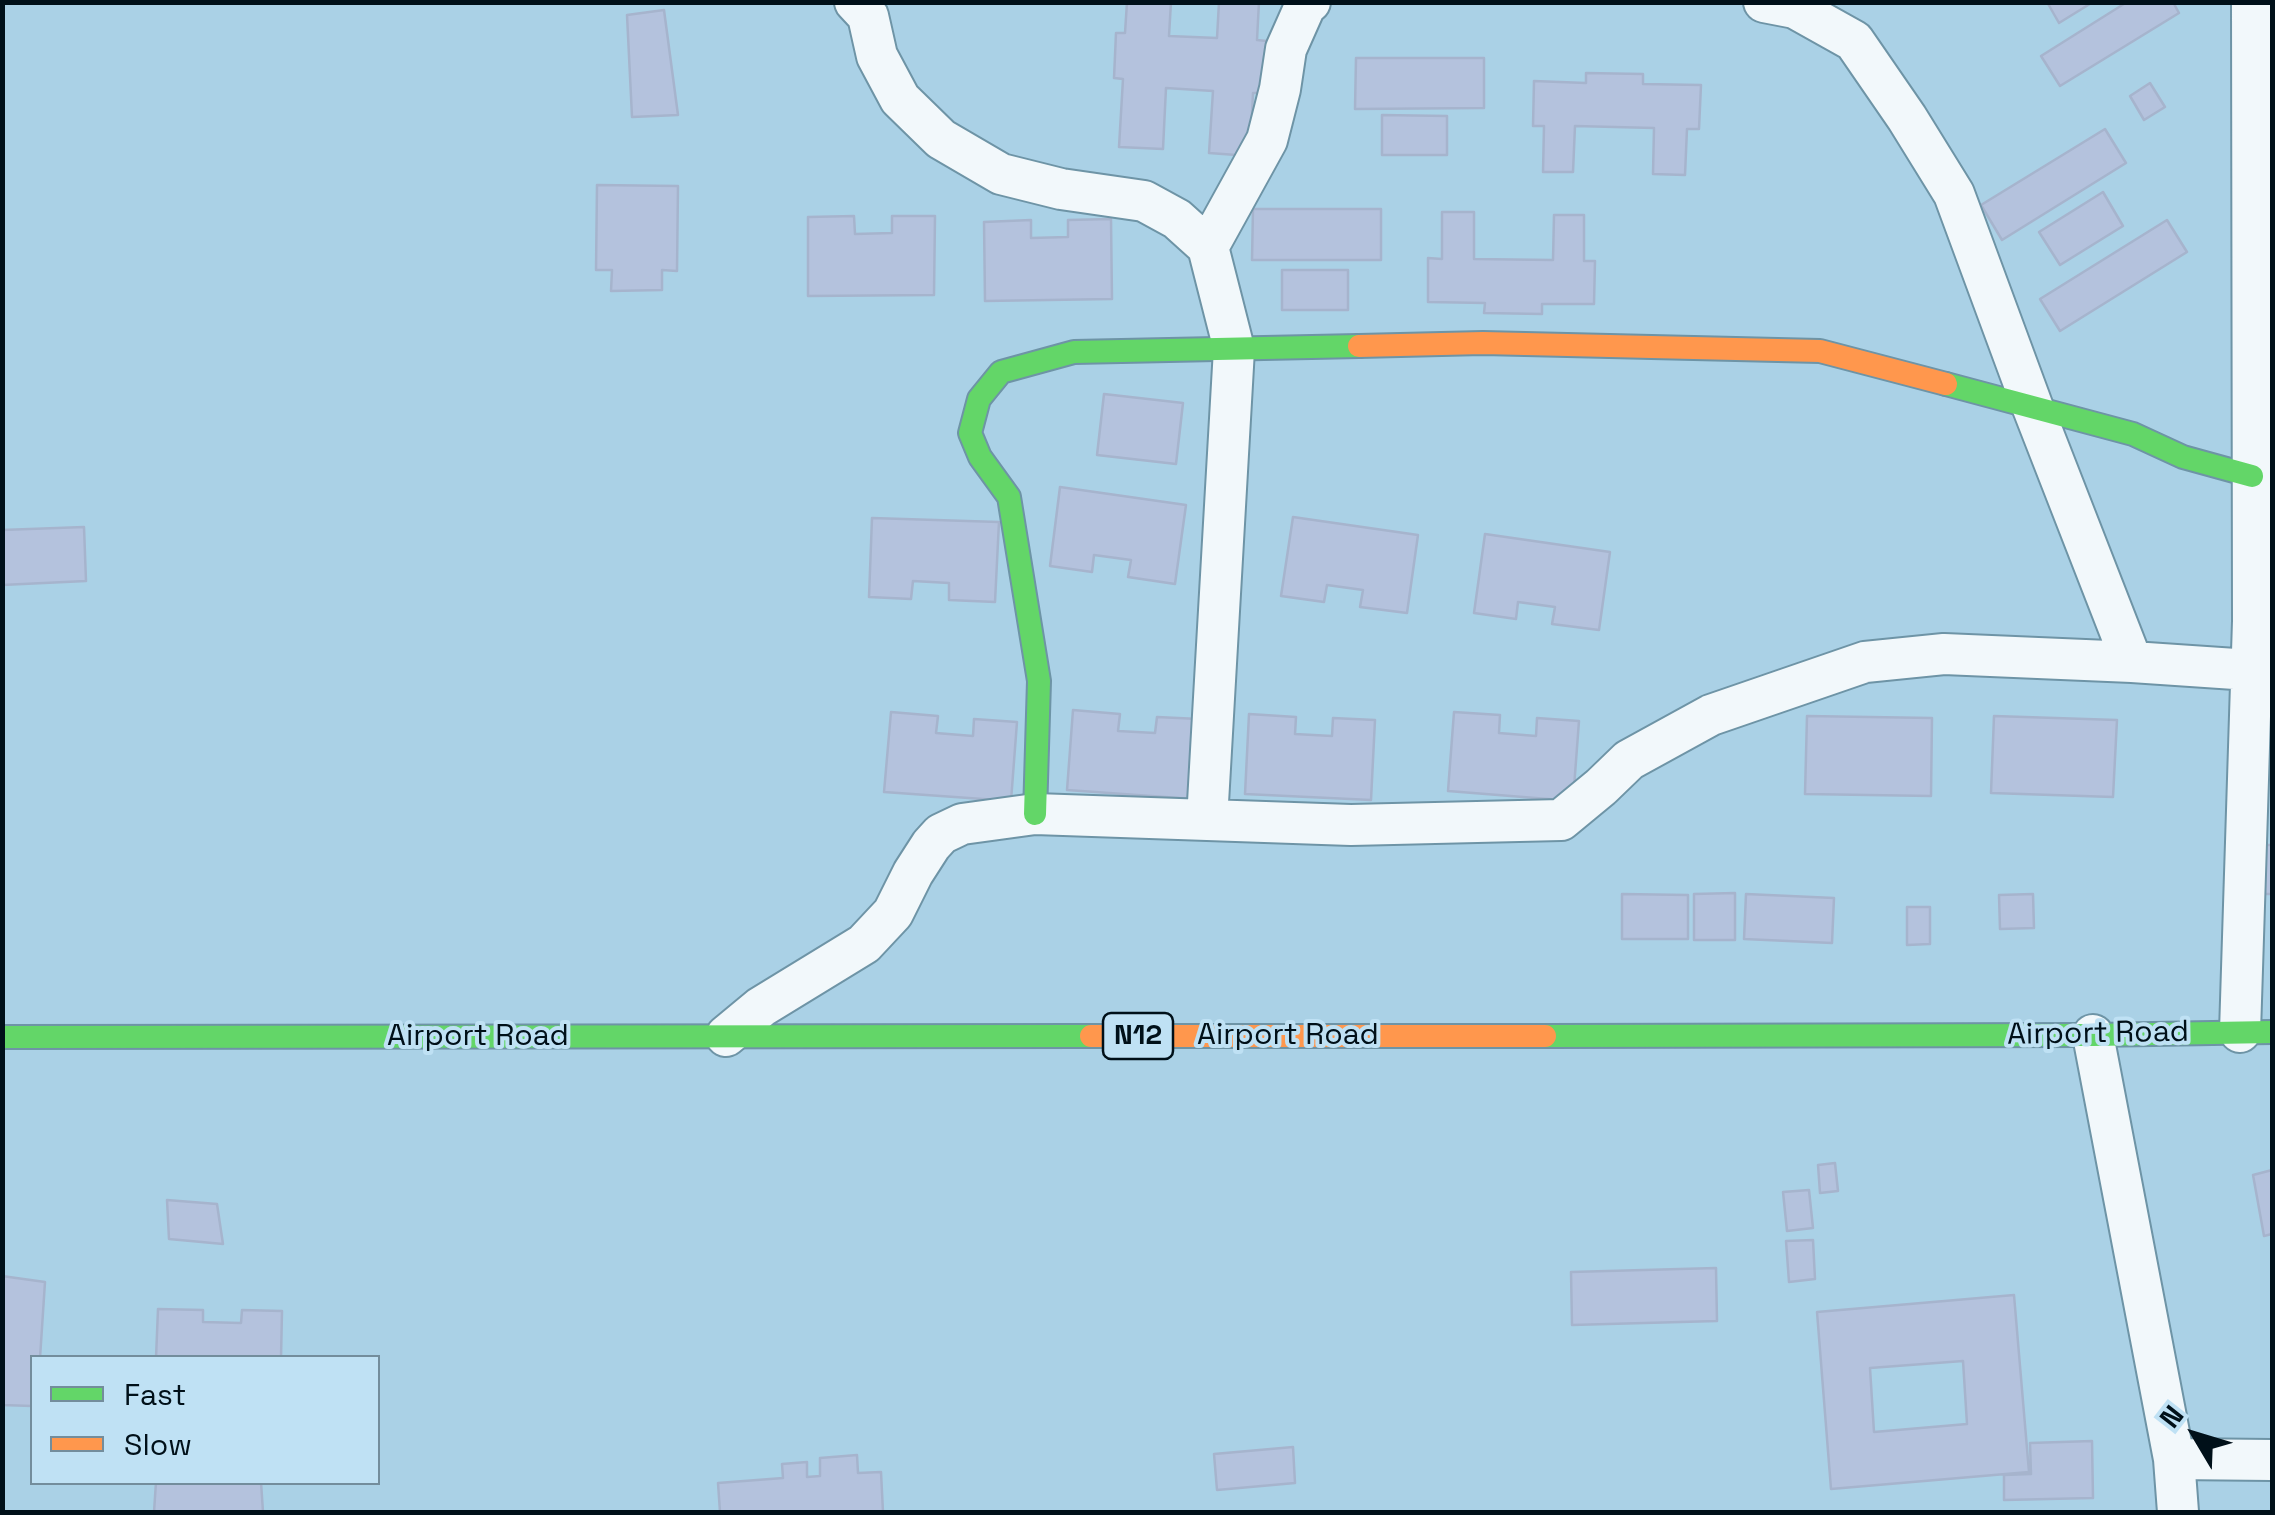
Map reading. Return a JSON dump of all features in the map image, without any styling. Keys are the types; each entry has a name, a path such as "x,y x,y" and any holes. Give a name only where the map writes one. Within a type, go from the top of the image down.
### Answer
{"main road":[{"path":"1035,814 1039,681 1010,497 980,457 970,432 979,399 1001,372 1074,352 1483,343 1820,351 2133,434 2183,457 2252,476"},
{"name":"Airport Road","path":"2,1037 2256,1032"}],"street":[{"path":"855,2 868,16 876,56 900,99 941,139 1000,174 1060,189 1144,201 1177,219 1208,248 1234,349 1208,820"},
{"path":"1208,248 1267,140 1286,49 1310,2"},
{"path":"1764,2 1795,8 1854,41 1954,194 2132,662"},
{"path":"2252,2 2252,476 2263,621 2250,670 2256,1032"},
{"path":"726,1036 761,1007 864,944 893,913 930,845 941,834 962,824 1035,814 1351,825 1561,820 1629,760 1711,715 1865,662 1944,654 2250,670"},
{"path":"2093,1035 2174,1458 2178,1512"},
{"path":"2174,1458 2272,1460"}],"building":[{"path":"1127,2 1171,2 1169,36 1217,38 1219,2 1259,2 1257,40 1267,41 1264,93 1253,93 1250,156 1209,153 1213,91 1166,88 1163,149 1119,147 1123,79 1114,78 1116,33 1125,33"},
{"path":"2047,2 2093,2 2059,23"},
{"path":"2127,2 2173,2 2179,13 2060,86 2041,56"},
{"path":"664,10 678,115 632,117 627,15"},
{"path":"1356,58 1484,58 1484,108 1355,109"},
{"path":"1586,73 1643,74 1643,84 1701,85 1699,129 1687,129 1685,175 1653,174 1654,128 1575,126 1573,172 1543,172 1544,126 1533,126 1534,81 1586,83"},
{"path":"2150,83 2165,107 2144,120 2130,96"},
{"path":"1382,115 1447,116 1447,155 1382,155"},
{"path":"2105,129 2126,163 2002,240 1981,205"},
{"path":"597,185 678,186 677,271 662,270 662,290 611,291 612,270 596,270"},
{"path":"2103,192 2123,226 2060,265 2039,232"},
{"path":"1253,209 1381,209 1381,260 1252,260"},
{"path":"1442,212 1474,212 1474,259 1553,260 1554,215 1584,215 1584,261 1595,261 1594,304 1542,304 1542,314 1484,313 1485,303 1428,302 1428,258 1442,259"},
{"path":"854,216 855,234 892,233 892,216 935,216 934,295 808,296 808,217"},
{"path":"1111,219 1112,299 985,301 984,222 1031,220 1031,238 1068,237 1068,220"},
{"path":"2167,220 2187,252 2060,331 2040,299"},
{"path":"1282,270 1348,270 1348,310 1282,310"},
{"path":"1104,394 1183,403 1176,464 1097,455"},
{"path":"1060,487 1186,505 1175,584 1128,577 1131,560 1094,555 1092,572 1050,566"},
{"path":"1293,517 1418,535 1407,613 1360,607 1363,590 1327,585 1324,602 1281,596"},
{"path":"872,518 999,522 995,602 949,600 949,583 913,581 911,599 869,597"},
{"path":"84,527 86,581 2,585 2,530"},
{"path":"1485,534 1610,552 1599,630 1552,624 1555,607 1518,602 1516,619 1474,613"},
{"path":"1073,710 1120,714 1118,731 1155,733 1157,717 1199,719 1193,799 1067,790"},
{"path":"891,712 938,716 936,733 973,736 974,719 1017,722 1011,801 884,792"},
{"path":"1454,712 1500,715 1499,733 1536,736 1537,718 1579,721 1573,801 1448,791"},
{"path":"1249,714 1296,717 1295,734 1332,736 1333,718 1375,720 1371,800 1245,794"},
{"path":"1807,716 1932,718 1931,796 1805,794"},
{"path":"1994,716 2117,720 2113,797 1991,793"},
{"path":"2259,845 2272,845 2272,894 2259,894"},
{"path":"1735,893 1735,940 1694,940 1694,894"},
{"path":"1622,894 1688,895 1688,939 1622,939"},
{"path":"1746,894 1834,898 1832,943 1744,939"},
{"path":"2033,894 2034,928 2000,929 1999,895"},
{"path":"1907,907 1930,907 1930,944 1907,945"},
{"path":"1835,1163 1838,1191 1820,1193 1818,1165"},
{"path":"2272,1170 2272,1234 2264,1236 2253,1175"},
{"path":"1809,1190 1813,1228 1787,1231 1783,1192"},
{"path":"167,1200 217,1204 223,1244 169,1239"},
{"path":"1813,1240 1815,1279 1789,1282 1786,1241"},
{"path":"1716,1268 1717,1321 1572,1325 1571,1272"},
{"path":"2,1276 45,1282 40,1355 30,1355 30,1406 2,1405"},
{"path":"2014,1295 2029,1472 1831,1489 1817,1312","holes":["1963,1361 1967,1424 1874,1432 1870,1368"]},
{"path":"158,1309 203,1310 203,1322 241,1323 242,1310 282,1311 281,1355 156,1355"},
{"path":"2092,1441 2093,1498 2004,1500 2004,1475 2031,1474 2030,1443"},
{"path":"1293,1447 1295,1483 1217,1490 1214,1454"},
{"path":"857,1455 858,1473 881,1472 883,1512 720,1512 718,1483 783,1478 782,1464 807,1462 807,1477 820,1476 820,1458"},
{"path":"156,1485 261,1485 263,1512 154,1512"}],"traffic: fast":[{"path":"1035,814 1039,681 1009,497 980,457 970,433 979,399 1001,372 1074,352 1359,346"},
{"path":"1946,384 2133,434 2183,457 2252,476"},
{"path":"1545,1036 2272,1032"},
{"path":"2,1037 1091,1036"}],"traffic: slow":[{"path":"1359,346 1483,343 1820,351 1946,384"},
{"path":"1091,1036 1545,1036"}]}
